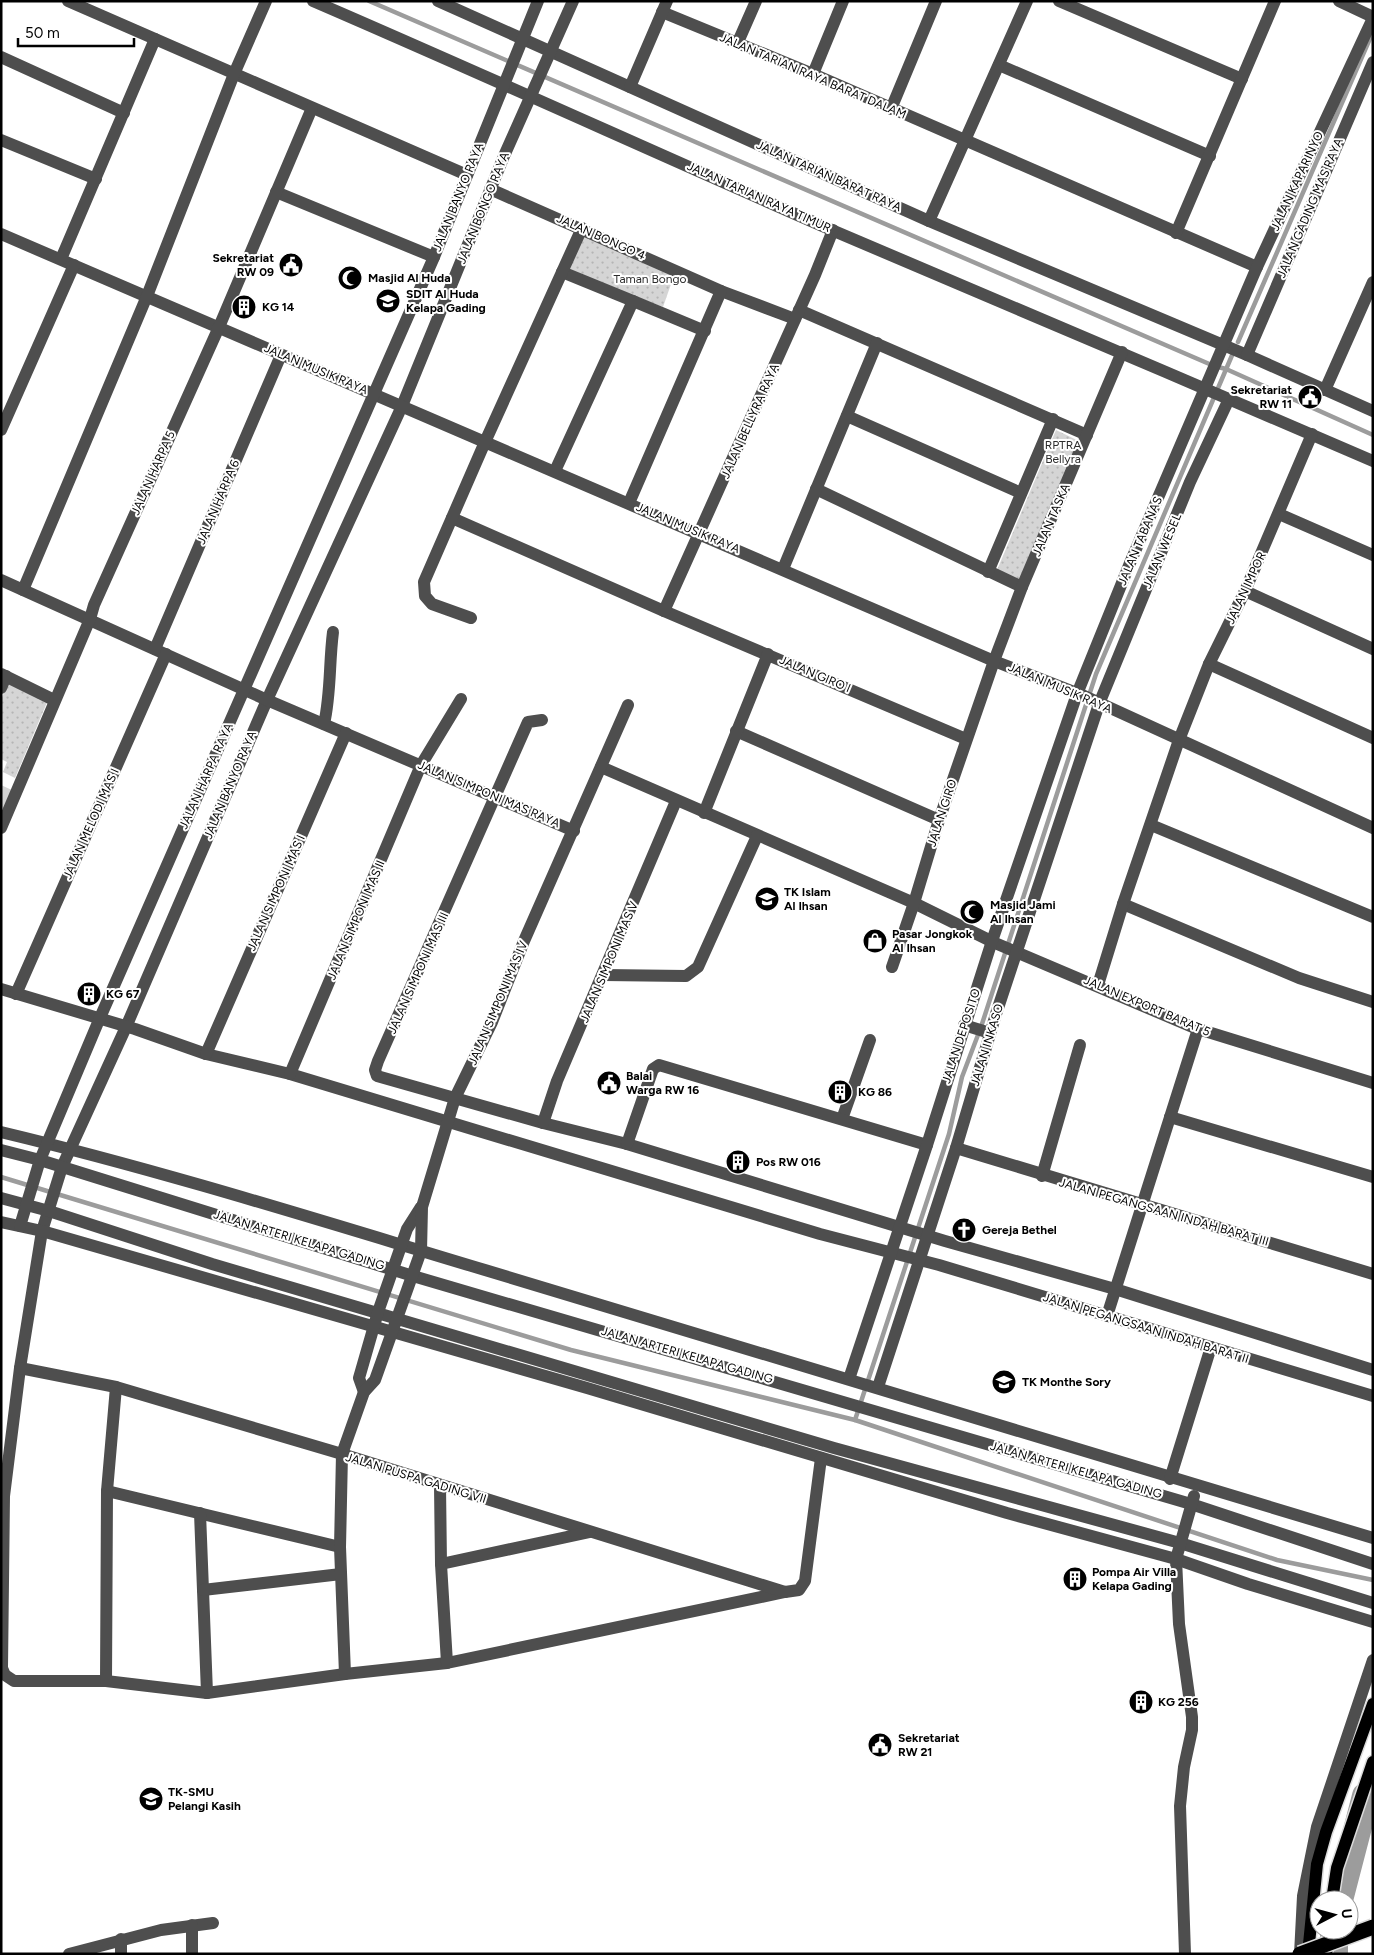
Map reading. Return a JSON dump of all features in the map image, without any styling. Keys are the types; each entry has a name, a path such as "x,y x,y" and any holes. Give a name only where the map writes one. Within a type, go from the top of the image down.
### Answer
{"highway":[{"path":"1300,1954 1373,1928"}],"main road":[{"path":"1308,1954 1318,1864 1326,1832 1373,1704"},
{"path":"1334,1890 1337,1868 1373,1762"},
{"path":"1326,1954 1328,1940"}],"street":[{"path":"68,1 467,175"},
{"path":"23,590 147,296 234,74 266,1"},
{"name":"JALAN TARIAN RAYA TIMUR","path":"313,1 533,91 833,230 1208,388 1227,399"},
{"name":"JALAN TARIAN BARAT RAYA","path":"438,1 520,43 630,87 1222,351 1247,355 1373,411"},
{"name":"JALAN BANYO RAYA","path":"373,394 434,257 538,1"},
{"name":"JALAN BONGO RAYA","path":"402,406 490,189 573,1"},
{"path":"738,42 756,1"},
{"path":"812,74 843,1"},
{"path":"890,109 936,1"},
{"path":"929,221 1027,1"},
{"path":"1059,1 1242,79"},
{"path":"1176,233 1275,1"},
{"path":"1338,1 1373,17"},
{"path":"630,87 664,6"},
{"name":"JALAN TARIAN RAYA BARAT DALAM","path":"664,6 738,42 890,109 1257,267"},
{"name":"JALAN KAPARINYO","path":"1222,351 1257,267 1373,17"},
{"path":"61,260 155,39"},
{"path":"1,57 124,113"},
{"name":"JALAN GADING MAS RAYA","path":"1247,355 1373,62"},
{"path":"999,65 1210,156"},
{"name":"JALAN HARPA 5","path":"1,828 90,619 94,605 219,327 312,108"},
{"path":"1,140 96,179"},
{"name":"JALAN BONGO 4","path":"490,189 721,291 797,314 878,343 1087,435"},
{"path":"276,192 434,257"},
{"path":"471,618 432,604 425,596 424,582 582,228"},
{"name":"JALAN BELLYRA RAYA","path":"664,611 833,230"},
{"name":"JALAN MUSIK RAYA","path":"3,239 74,265 994,661 1096,702 1373,828"},
{"path":"1,430 74,265"},
{"path":"562,272 705,330"},
{"path":"1325,390 1367,310 1373,282"},
{"path":"629,503 721,291"},
{"path":"555,471 633,301"},
{"path":"783,569 878,343"},
{"name":"JALAN TABANAS","path":"1079,695 1130,562 1208,388 1222,351"},
{"name":"JALAN TASKA","path":"994,661 1022,587 1122,352"},
{"name":"JALAN HARPA 6","path":"161,651 281,355"},
{"name":"JALAN HARPA RAYA","path":"20,1226 40,1160 99,1020 254,694 373,394"},
{"path":"1227,399 1373,461"},
{"name":"JALAN WESEL","path":"1096,702 1227,399"},
{"name":"JALAN BANYO RAYA","path":"402,406 254,694 126,1027 68,1148 62,1166 42,1231 20,1368 4,1496 2,1668 5,1675 14,1681 106,1681 207,1693 345,1674 447,1663 785,1592"},
{"path":"847,416 1021,493"},
{"path":"988,572 1053,419"},
{"name":"JALAN IMPOR","path":"1098,985 1122,904 1179,740 1209,664 1245,591 1312,434"},
{"path":"816,490 1022,587"},
{"path":"1278,514 1373,555"},
{"name":"JALAN GIRO I","path":"452,518 664,611 966,739"},
{"name":"JALAN SIMPONI MAS RAYA","path":"1,580 254,694 574,831 628,705"},
{"path":"1245,591 1373,649"},
{"path":"324,724 329,703 329,662 333,632"},
{"name":"JALAN MELODI MAS I","path":"16,994 161,651"},
{"path":"704,813 768,654"},
{"name":"JALAN GIRO","path":"892,967 966,739 994,661"},
{"path":"1209,664 1373,738"},
{"path":"1,688 4,675 54,700"},
{"name":"JALAN DEPOSITO","path":"854,1380 903,1228 927,1145 1079,695"},
{"name":"JALAN SIMPONI MAS II","path":"290,1074 421,765 461,699"},
{"name":"JALAN INKASO","path":"875,1386 956,1148 987,1032 1096,702"},
{"path":"495,796 528,722 542,720"},
{"path":"736,731 939,820"},
{"name":"JALAN SIMPONI MAS I","path":"206,1054 346,733"},
{"path":"601,767 757,836 698,968 694,973 686,976 604,974"},
{"name":"JALAN SIMPONI MAS III","path":"455,1098 388,1081 377,1076 375,1070 495,796"},
{"name":"JALAN SIMPONI MAS V","path":"543,1124 557,1081 676,801"},
{"path":"1151,825 1373,917"},
{"name":"JALAN SIMPONI MAS IV","path":"422,1207 407,1229 379,1309 359,1378 364,1392 375,1380 392,1331 400,1315 421,1251 422,1207 455,1098 492,1022 524,941 574,831"},
{"name":"JALAN EXPORT BARAT 5","path":"757,836 914,903 994,942 1198,1029 1373,1083"},
{"path":"1122,904 1300,978 1373,1002"},
{"name":"JALAN PEGANGSAAN INDAH BARAT II","path":"1,990 126,1027 206,1054 290,1074 447,1123 820,1234 917,1259 1107,1314 1211,1348 1373,1396"},
{"path":"967,1026 987,1032"},
{"path":"1107,1314 1198,1029"},
{"path":"842,1119 870,1040"},
{"path":"1042,1176 1080,1045"},
{"path":"627,1144 653,1069 659,1065 927,1145"},
{"path":"455,1098 543,1124 627,1144 1373,1370"},
{"path":"1170,1117 1373,1178"},
{"name":"JALAN ARTERI KELAPA GADING","path":"1,1132 68,1148 401,1244 875,1386 1170,1479 1373,1538"},
{"name":"JALAN PEGANGSAAN INDAH BARAT III","path":"956,1148 1042,1176 1373,1274"},
{"name":"JALAN ARTERI KELAPA GADING","path":"1,1150 62,1166 413,1276 1191,1504 1373,1564"},
{"path":"1,1198 28,1199 51,1205 212,1264 400,1315 834,1448 1180,1541 1373,1603"},
{"path":"1,1222 42,1231 392,1331 1007,1513 1176,1559 1248,1584 1373,1622"},
{"path":"1170,1479 1211,1348"},
{"name":"JALAN PUSPA GADING VII","path":"20,1368 116,1387 342,1454 785,1592"},
{"path":"106,1681 107,1491 116,1387"},
{"path":"345,1674 340,1547 342,1454 364,1392"},
{"path":"785,1592 799,1590 805,1581 820,1458"},
{"path":"440,1486 441,1564 447,1663"},
{"path":"1185,1954 1180,1806 1184,1767 1192,1730 1192,1716 1180,1624 1176,1559 1197,1486"},
{"path":"107,1491 340,1547"},
{"path":"200,1513 207,1693"},
{"path":"441,1564 592,1532"},
{"path":"203,1590 341,1574"},
{"path":"1300,1954 1303,1896 1318,1827 1373,1660"},
{"path":"69,1954 97,1948 121,1939 192,1925 213,1924"},
{"path":"192,1925 192,1954"},
{"path":"121,1939 121,1954"}],"green space":[{"name":"Taman Bongo","path":"583,233 677,267 663,307 565,269"},
{"name":"RPTRA Bellyra","path":"1056,430 1083,443 1020,581 997,570"},
{"path":"8,683 48,700 15,778 3,772 7,762 1,759 1,700"},
{"path":"1,785 14,791 1,819"}],"waterway":[{"path":"369,1 1214,366 1226,369 1373,435"},
{"path":"1238,342 1372,34"},
{"path":"855,1420 949,1134 962,1077 981,1027 1096,674 1233,353"},
{"path":"1,1177 571,1350 855,1420 1277,1560 1373,1580"},
{"path":"1342,1890 1366,1796"},
{"path":"1334,1940 1334,1954"}],"place":[{"name":"Sekretariat RW 09","path":"291,265"},
{"name":"Masjid Al Huda","path":"350,278"},
{"name":"SDIT Al Huda Kelapa Gading","path":"388,301"},
{"name":"KG 14","path":"244,307"},
{"name":"Sekretariat RW 11","path":"1310,397"},
{"name":"TK Islam Al Ihsan","path":"767,899"},
{"name":"Masjid Jami Al Ihsan","path":"972,912"},
{"name":"Pasar Jongkok Al Ihsan","path":"875,941"},
{"name":"KG 67","path":"89,994"},
{"name":"Balai Warga RW 16","path":"609,1083"},
{"name":"KG 86","path":"840,1092"},
{"name":"Pos RW 016","path":"738,1162"},
{"name":"Gereja Bethel","path":"964,1230"},
{"name":"TK Monthe Sory","path":"1004,1382"},
{"name":"Pompa Air Villa Kelapa Gading","path":"1075,1579"},
{"name":"KG 256","path":"1141,1702"},
{"name":"Sekretariat RW 21","path":"880,1745"},
{"name":"TK-SMU Pelangi Kasih","path":"151,1799"}]}
